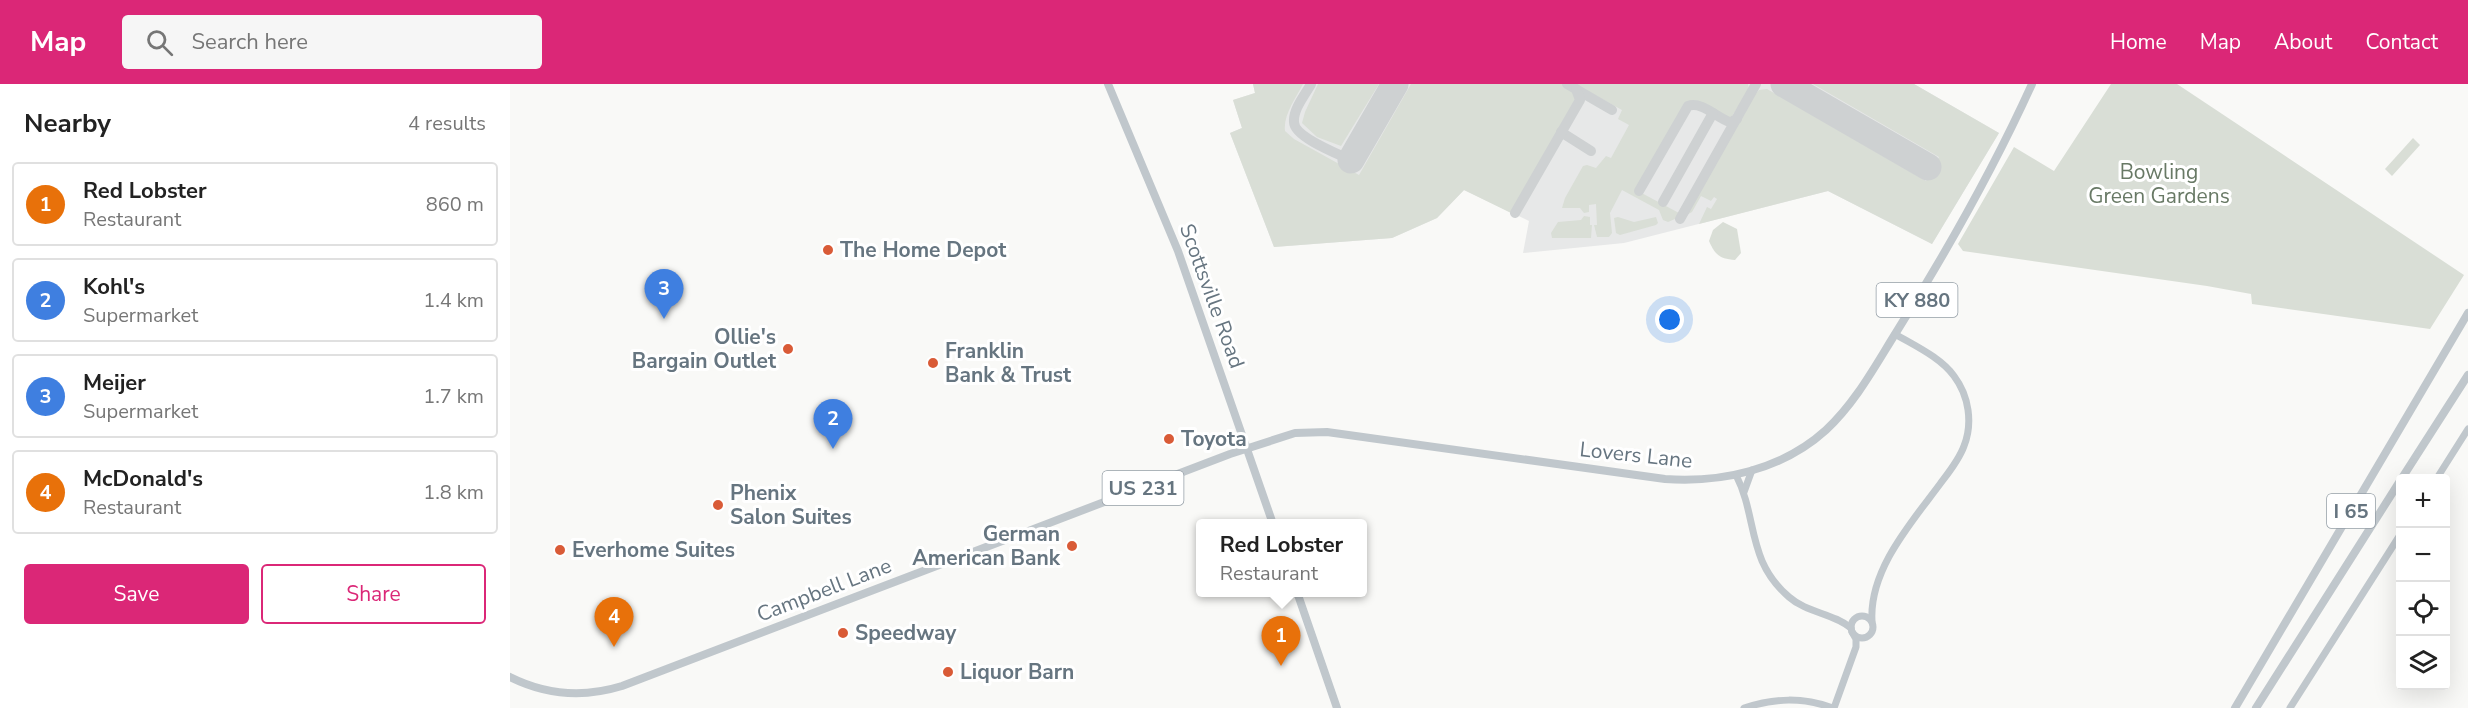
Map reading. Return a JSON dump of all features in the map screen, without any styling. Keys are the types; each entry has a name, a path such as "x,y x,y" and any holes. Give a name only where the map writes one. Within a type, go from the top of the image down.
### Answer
{"highway":[{"name":"I 65","path":"2235,708 2468,313"},
{"name":"I 65","path":"2405,474 2468,375"},
{"name":"I 65","path":"2256,708 2396,488"}],"main road":[{"name":"Scottsville Road","path":"1108,84 1176,244 1271,519"},
{"name":"Lovers Lane","path":"1247,448 1295,433 1327,432 1693,481 1736,475 1786,457 1824,431 1854,400 1942,260 1984,185 2032,84"},
{"path":"1856,647 1873,632 1871,607 1892,552 1957,461 1969,431 1967,402 1954,376 1938,361 1895,334"},
{"path":"2440,474 2468,429"},
{"name":"Campbell Lane","path":"510,677 537,688 567,694 599,692 622,686 1247,448"},
{"path":"1744,492 1752,470"},
{"path":"1736,475 1744,492 1753,540 1768,570 1790,598 1803,607 1829,616 1852,630 1857,637 1864,639"},
{"path":"2290,708 2396,541"},
{"path":"1299,597 1337,708"},
{"path":"1744,708 1767,701 1788,699 1810,701 1834,708 1856,647 1856,639 1852,630 1857,618 1871,607"},
{"path":"1829,616 1866,617 1872,621"}],"shaded area":[{"path":"1253,84 1914,84 1999,133 1932,244 1828,191 1624,243 1523,253 1529,221 1464,190 1437,218 1392,238 1274,247 1230,133 1242,128 1233,100 1255,93"}],"green space":[{"path":"1253,84 1303,84 1288,113 1285,131 1294,139 1359,175 1411,84 1562,84 1571,89 1576,100 1511,213 1464,190 1437,218 1392,238 1274,247 1230,133 1242,128 1233,100 1255,93"},
{"path":"1318,84 1379,84 1341,146 1317,137 1302,123"},
{"path":"1575,84 1748,84 1749,90 1732,116 1727,118 1690,101 1636,190 1679,213 1675,219 1668,222 1663,220 1659,210 1622,190 1610,213 1612,233 1609,237 1597,237 1594,225 1597,225 1596,204 1589,205 1589,212 1584,213 1580,208 1562,208 1583,166 1596,168 1606,156 1611,158 1629,125 1618,119 1622,110"},
{"path":"1813,84 1914,84 1999,133 1932,244 1828,191 1699,224 1707,207 1711,209 1717,199 1714,197 1711,201 1701,196 1692,212 1683,217 1759,90 1767,89 1926,181 1939,157"},
{"name":"Bowling Green Gardens","path":"2111,84 2177,84 2464,275 2430,329 2252,304 2251,294 2207,286 1963,251 1958,244 2014,147 2054,171"},
{"path":"2413,138 2420,145 2392,176 2385,169"},
{"path":"1584,216 1590,217 1591,238 1552,238 1551,233 1558,222 1581,220"},
{"path":"1656,217 1658,223 1620,235 1616,233 1614,218 1634,222"},
{"path":"1723,222 1737,229 1741,253 1735,260 1725,259 1719,255 1713,250 1709,241 1713,230"}],"taxiway":[{"path":"1311,84 1295,112 1296,128 1309,139 1351,160"},
{"path":"1567,84 1612,110"},
{"path":"1680,219 1756,84"},
{"path":"1515,213 1580,100 1576,89"},
{"path":"1639,191 1688,106 1699,106 1730,122 1737,119"},
{"path":"1663,202 1713,113"},
{"path":"1561,132 1591,151"}],"runway":[{"path":"1351,160 1395,84"},
{"path":"1784,84 1928,167"}],"place":[{"name":"The Home Depot","path":"828,250"},
{"name":"Meijer","path":"664,319"},
{"name":"Ollie's Bargain Outlet","path":"788,349"},
{"name":"Franklin Bank & Trust","path":"933,363"},
{"name":"Toyota","path":"1169,439"},
{"name":"Kohl's","path":"833,449"},
{"name":"Phenix Salon Suites","path":"718,505"},
{"name":"German American Bank","path":"1072,546"},
{"name":"Everhome Suites","path":"560,550"},
{"name":"Speedway","path":"843,633"},
{"name":"McDonald's","path":"614,647"},
{"name":"Red Lobster","path":"1281,666"},
{"name":"Liquor Barn","path":"948,672"}]}
